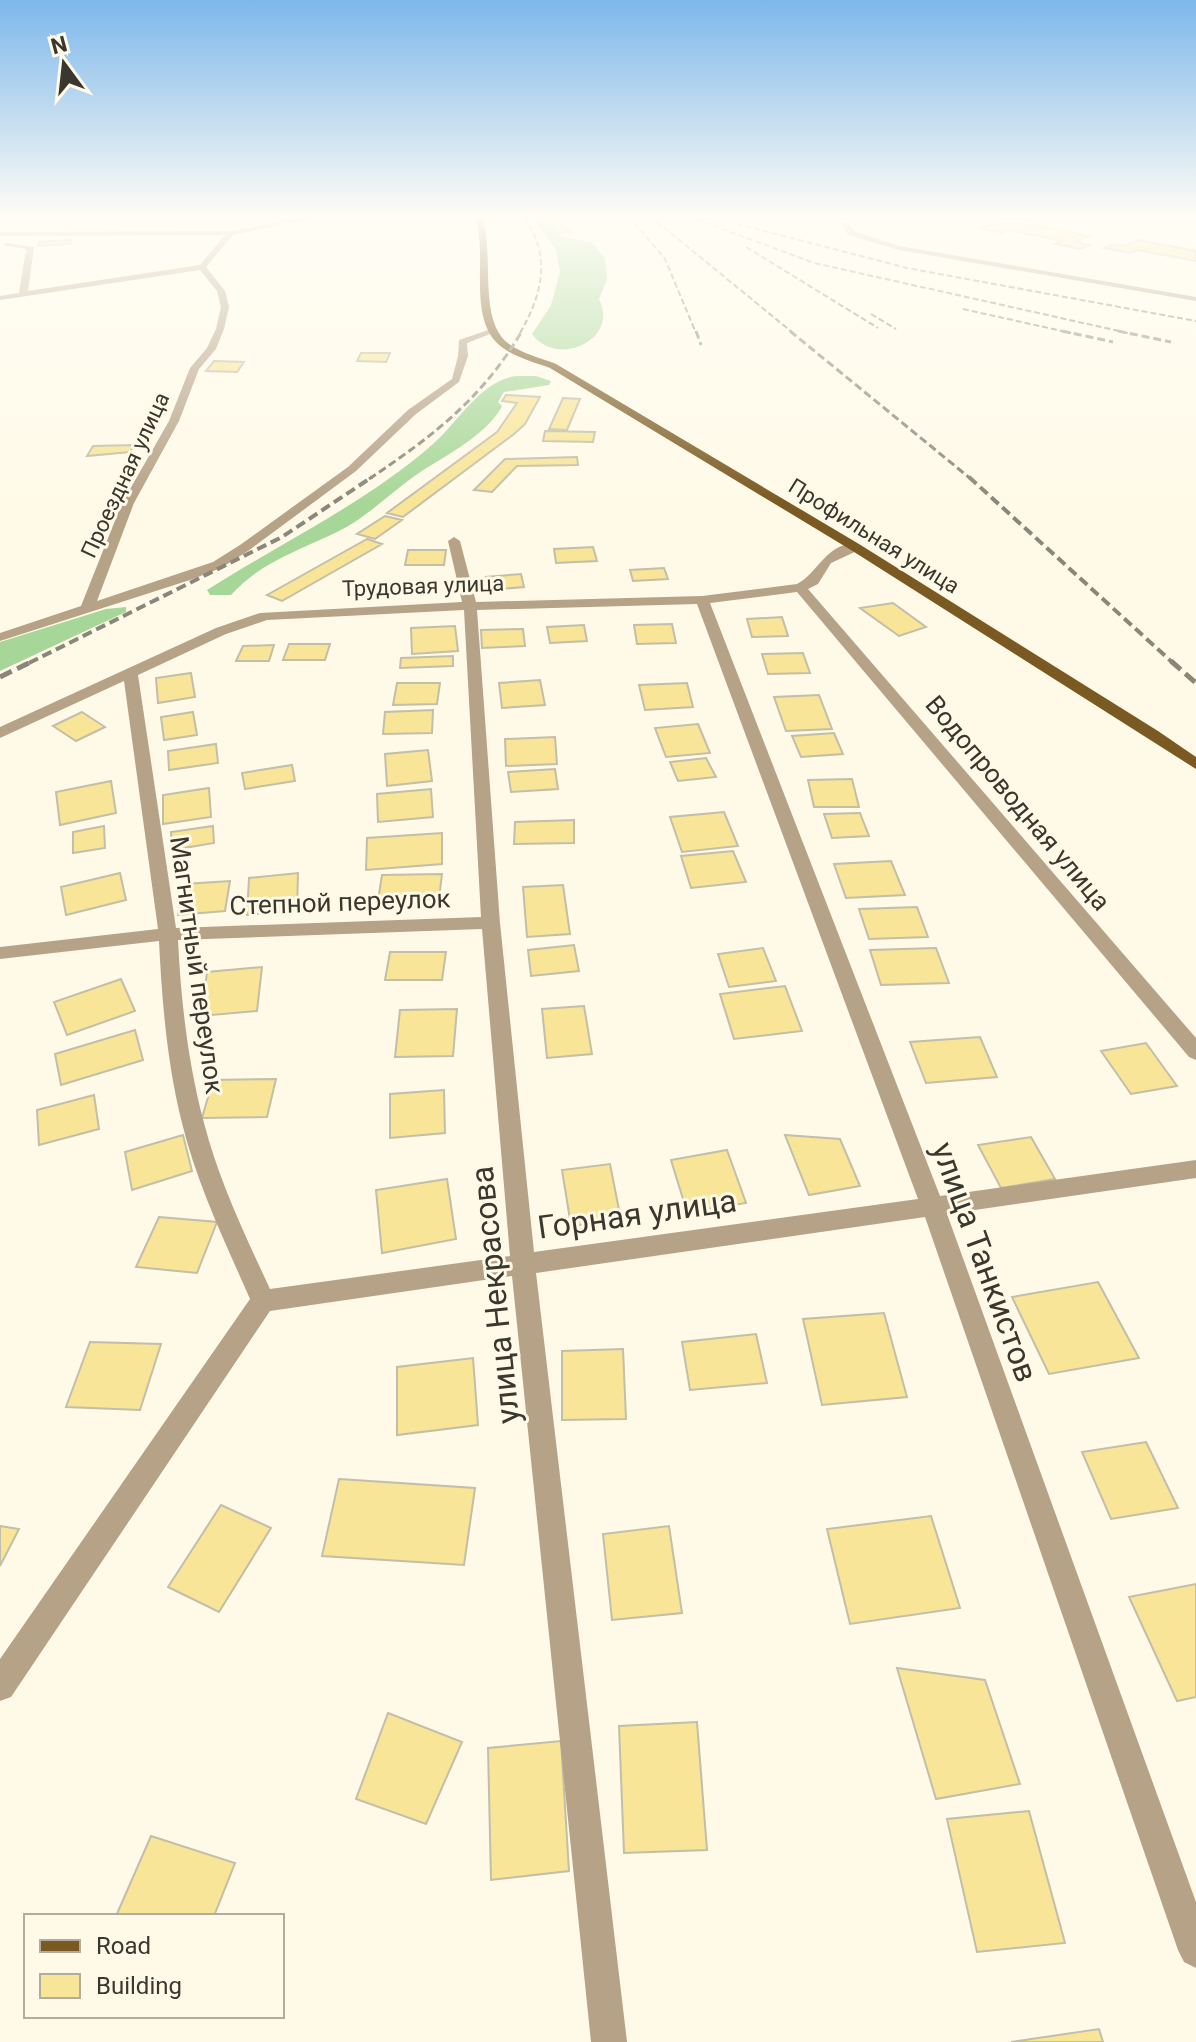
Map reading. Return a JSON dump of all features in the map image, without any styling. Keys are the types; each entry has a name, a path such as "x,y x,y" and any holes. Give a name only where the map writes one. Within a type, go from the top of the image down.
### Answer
{"main road":[{"path":"491,311 497,336"},
{"name":"Профильная улица","path":"497,336 855,547 1196,764"}],"street":[{"name":"Проездная улица","path":"87,609 128,503 174,421 195,368 211,349 224,311"},
{"path":"0,637 217,565 352,469 412,412 456,380 463,356 461,346 465,339 497,336"},
{"name":"улица Некрасова","path":"454,541 470,606 491,923 523,1265 609,2042"},
{"path":"800,588 813,581 826,560 855,547"},
{"name":"Трудовая улица","path":"0,733 221,631 265,616 470,606 702,600 800,588"},
{"name":"Водопроводная улица","path":"800,588 1196,1052"},
{"name":"улица Танкистов","path":"702,600 933,1207 1196,1950"},
{"name":"Магнитный переулок","path":"130,672 168,934 172,1014 193,1123 219,1202 263,1301"},
{"name":"Степной переулок","path":"0,953 168,934 491,923"},
{"name":"Горная улица","path":"263,1301 1196,1169"},
{"path":"0,1686 263,1301"}],"green space":[{"path":"547,311 602,311 601,327 582,345 556,349 543,344 532,334"},
{"path":"536,376 551,381 549,385 504,392 498,402 502,406 500,410 482,431 413,477 357,520 267,566 231,595 210,595 207,590 380,485 433,444 482,393 504,379"},
{"path":"126,607 126,612 0,671 0,642 106,609"}],"building":[{"path":"361,353 390,353 386,362 357,361"},
{"path":"214,361 244,362 237,372 206,371"},
{"path":"506,395 540,397 525,424 514,434 403,517 387,513 497,432 517,403 502,401"},
{"path":"563,398 580,399 567,430 549,429"},
{"path":"545,431 595,432 593,442 543,441"},
{"path":"134,445 130,452 87,456 93,446"},
{"path":"577,457 578,465 517,466 492,492 474,490 505,459"},
{"path":"385,516 402,520 375,539 357,534"},
{"path":"367,539 382,544 282,601 267,595"},
{"path":"593,547 597,561 556,563 554,549"},
{"path":"408,550 446,550 444,565 405,565"},
{"path":"664,568 668,579 633,581 630,570"},
{"path":"521,574 524,587 489,590 486,577"},
{"path":"893,603 926,627 899,636 860,608"},
{"path":"782,617 788,636 752,637 747,619"},
{"path":"672,624 676,643 637,644 634,625"},
{"path":"584,625 587,641 550,643 547,627"},
{"path":"455,626 458,651 412,654 411,628"},
{"path":"523,629 525,646 482,648 481,630"},
{"path":"289,644 330,644 325,660 283,660"},
{"path":"274,645 269,661 236,661 243,646"},
{"path":"803,653 810,673 768,674 762,654"},
{"path":"453,656 453,666 400,668 401,658"},
{"path":"191,673 195,697 158,703 156,678"},
{"path":"540,680 545,705 502,708 499,683"},
{"path":"397,683 440,683 437,704 393,705"},
{"path":"687,683 693,707 645,710 639,685"},
{"path":"819,695 832,729 786,731 774,697"},
{"path":"433,710 432,733 383,734 385,712"},
{"path":"82,712 105,727 76,741 53,726"},
{"path":"193,712 197,735 164,740 161,717"},
{"path":"698,724 710,753 666,757 655,728"},
{"path":"834,733 843,754 801,757 792,736"},
{"path":"555,737 557,764 506,766 505,739"},
{"path":"216,744 218,763 169,770 168,751"},
{"path":"428,750 432,781 387,786 385,754"},
{"path":"706,758 716,777 678,781 670,762"},
{"path":"292,765 295,781 245,789 242,773"},
{"path":"555,769 558,789 511,792 508,772"},
{"path":"852,779 859,807 814,807 808,780"},
{"path":"111,781 116,813 60,825 56,792"},
{"path":"209,788 211,817 163,824 163,795"},
{"path":"431,789 433,817 378,822 377,794"},
{"path":"724,812 738,846 682,852 670,817"},
{"path":"860,813 869,836 832,838 824,814"},
{"path":"574,820 574,843 514,844 515,822"},
{"path":"104,826 105,848 73,853 73,832"},
{"path":"213,826 214,843 172,850 171,832"},
{"path":"442,833 442,864 366,870 367,838"},
{"path":"733,851 746,882 691,888 681,856"},
{"path":"891,861 905,895 846,898 834,864"},
{"path":"120,873 126,900 66,915 61,887"},
{"path":"298,873 297,910 247,915 249,878"},
{"path":"442,874 439,899 378,900 382,875"},
{"path":"230,881 225,911 178,915 184,884"},
{"path":"563,885 570,934 527,937 523,887"},
{"path":"917,907 928,937 869,939 859,909"},
{"path":"574,945 579,971 531,976 528,950"},
{"path":"763,948 776,981 729,987 718,954"},
{"path":"936,948 949,983 881,985 870,950"},
{"path":"390,952 446,952 442,980 385,980"},
{"path":"262,967 257,1011 201,1016 207,972"},
{"path":"121,979 135,1011 67,1035 54,1002"},
{"path":"785,986 802,1031 734,1039 720,994"},
{"path":"584,1006 592,1054 547,1058 542,1009"},
{"path":"457,1009 453,1056 395,1057 400,1010"},
{"path":"135,1030 143,1060 61,1085 55,1054"},
{"path":"980,1037 997,1077 926,1083 910,1042"},
{"path":"1146,1043 1177,1086 1131,1094 1101,1051"},
{"path":"276,1079 267,1117 202,1118 213,1080"},
{"path":"444,1090 445,1133 390,1138 390,1094"},
{"path":"94,1095 99,1129 39,1145 37,1110"},
{"path":"183,1135 192,1171 132,1190 125,1152"},
{"path":"785,1135 840,1139 860,1186 809,1195"},
{"path":"1031,1137 1055,1179 1001,1188 978,1145"},
{"path":"727,1150 746,1203 687,1212 671,1160"},
{"path":"610,1164 621,1220 571,1226 562,1170"},
{"path":"447,1179 456,1239 382,1253 376,1190"},
{"path":"159,1217 217,1222 197,1273 136,1267"},
{"path":"1098,1282 1139,1358 1049,1374 1012,1297"},
{"path":"884,1313 907,1397 822,1405 803,1319"},
{"path":"756,1334 767,1383 690,1390 682,1342"},
{"path":"90,1342 161,1344 140,1410 66,1407"},
{"path":"623,1349 626,1419 562,1420 562,1351"},
{"path":"473,1358 478,1425 397,1435 397,1367"},
{"path":"1146,1442 1178,1508 1111,1519 1082,1452"},
{"path":"339,1479 475,1488 464,1565 322,1556"},
{"path":"221,1505 271,1528 219,1612 168,1587"},
{"path":"931,1516 960,1608 850,1624 827,1529"},
{"path":"0,1526 19,1529 0,1566"},
{"path":"669,1526 682,1613 612,1620 603,1534"},
{"path":"1196,1584 1196,1697 1177,1701 1129,1597"},
{"path":"897,1668 985,1680 1020,1784 936,1799"},
{"path":"388,1713 462,1742 426,1824 356,1799"},
{"path":"697,1722 707,1850 624,1853 619,1726"},
{"path":"561,1741 569,1871 491,1880 488,1748"},
{"path":"1029,1811 1065,1943 977,1952 947,1819"},
{"path":"151,1836 235,1863 215,1914 117,1914"},
{"path":"1099,2029 1103,2042 1011,2042"}],"railway":[{"path":"520,333 531,311"},
{"path":"687,311 696,333"},
{"path":"766,311 793,333"},
{"path":"851,311 878,328"},
{"path":"973,311 1062,331"},
{"path":"1031,311 1128,333"},
{"path":"1143,311 1196,321"},
{"path":"871,314 896,329"},
{"path":"369,479 435,431 473,396 507,355 522,331"},
{"path":"696,331 701,345"},
{"path":"790,331 971,479"},
{"path":"1062,331 1113,342"},
{"path":"1062,331 1071,333"},
{"path":"1118,331 1171,342"},
{"path":"969,477 1173,663"},
{"path":"29,663 282,537 369,479"},
{"path":"0,677 33,661"},
{"path":"1171,661 1196,683"}]}
